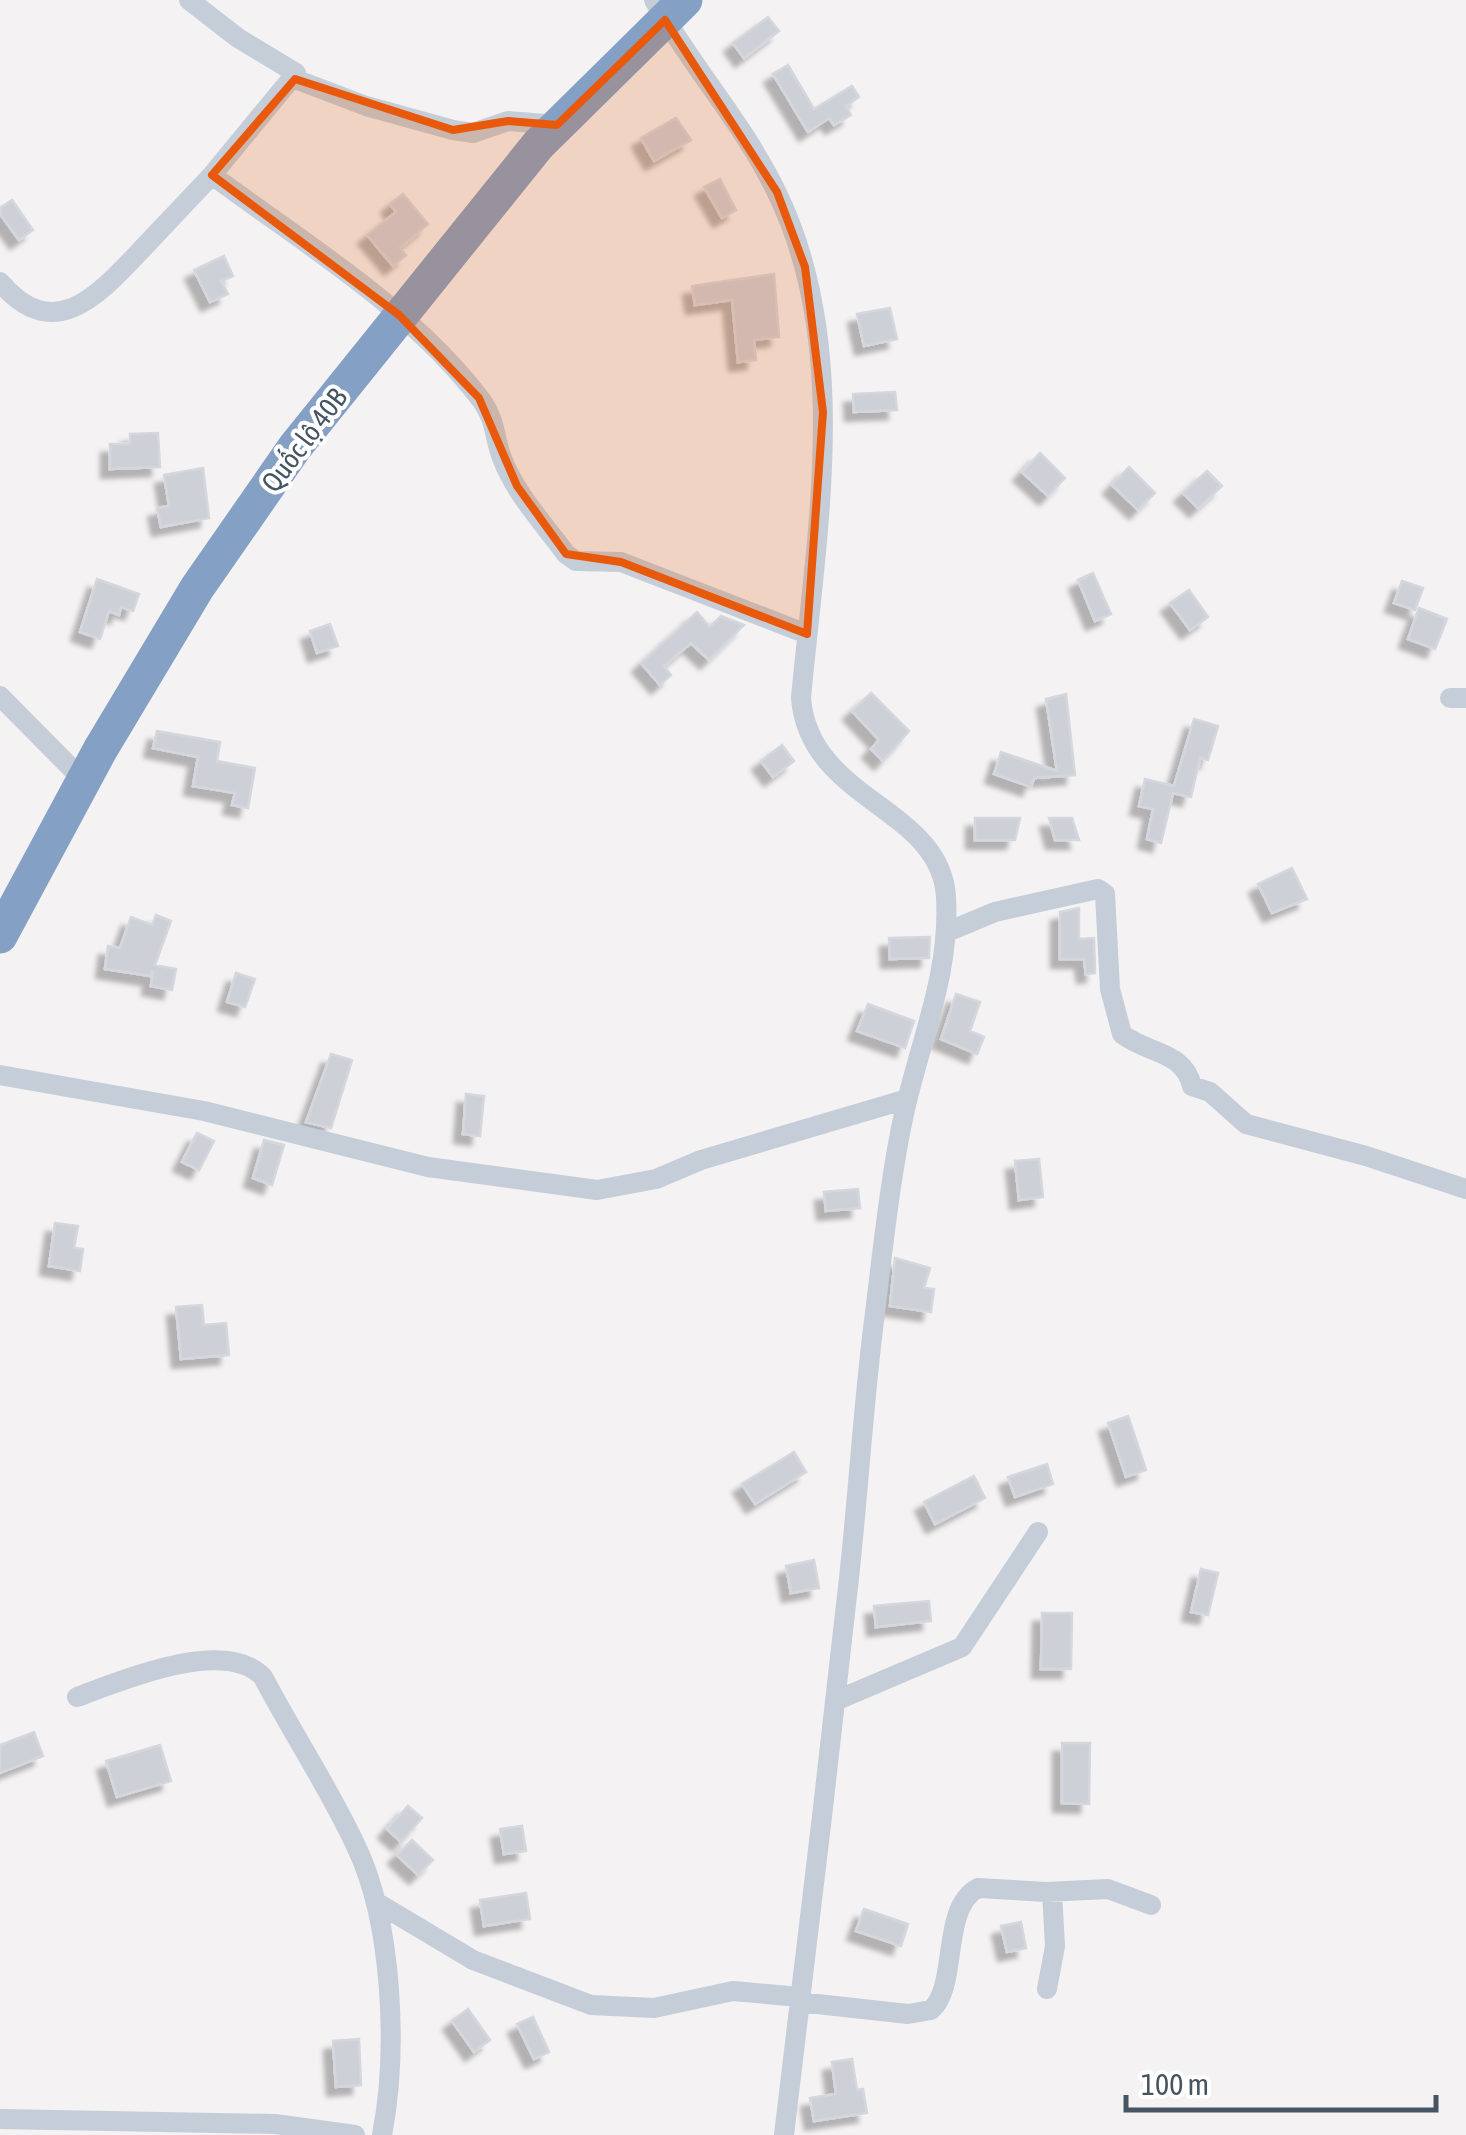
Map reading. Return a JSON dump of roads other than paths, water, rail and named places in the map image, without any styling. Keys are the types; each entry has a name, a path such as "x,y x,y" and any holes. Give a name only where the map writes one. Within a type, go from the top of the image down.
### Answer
{"highway":[{"name":"Quốc lộ 40B","path":"0,936 84,781 198,588 295,447 557,126 668,7"}],"street":[{"path":"0,282 39,312 62,312 84,304 107,286 212,175 295,79 294,69 238,38 189,0"},
{"path":"668,7 777,192 806,267 823,412 801,698 803,725 811,745 854,788 932,852 946,891 943,973 907,1099 873,1330 784,2135"},
{"path":"295,79 415,122 453,130 473,133 508,122 557,126"},
{"path":"212,175 399,316 480,398 496,422 501,456 517,486 566,554 576,561 622,562 807,634"},
{"path":"0,696 84,781"},
{"path":"947,932 995,912 1098,889 1105,894 1110,988 1122,1034 1170,1055 1190,1074 1192,1086 1210,1092 1246,1124 1366,1156 1466,1189"},
{"path":"0,1075 204,1112 428,1167 597,1190 656,1179 701,1160 907,1099"},
{"path":"835,1701 962,1647 1038,1532"},
{"path":"77,1698 139,1674 192,1662 227,1661 256,1669 358,1848 376,1902 386,1975 388,2055 382,2135"},
{"path":"376,1902 484,1966 591,2005 654,2008 733,1991 908,2014 931,2010 938,2004 956,1924 970,1892 978,1888 1052,1892 1108,1889 1151,1906"},
{"path":"1047,1989 1055,1946 1052,1892"},
{"path":"0,2119 258,2123 356,2135"}]}
